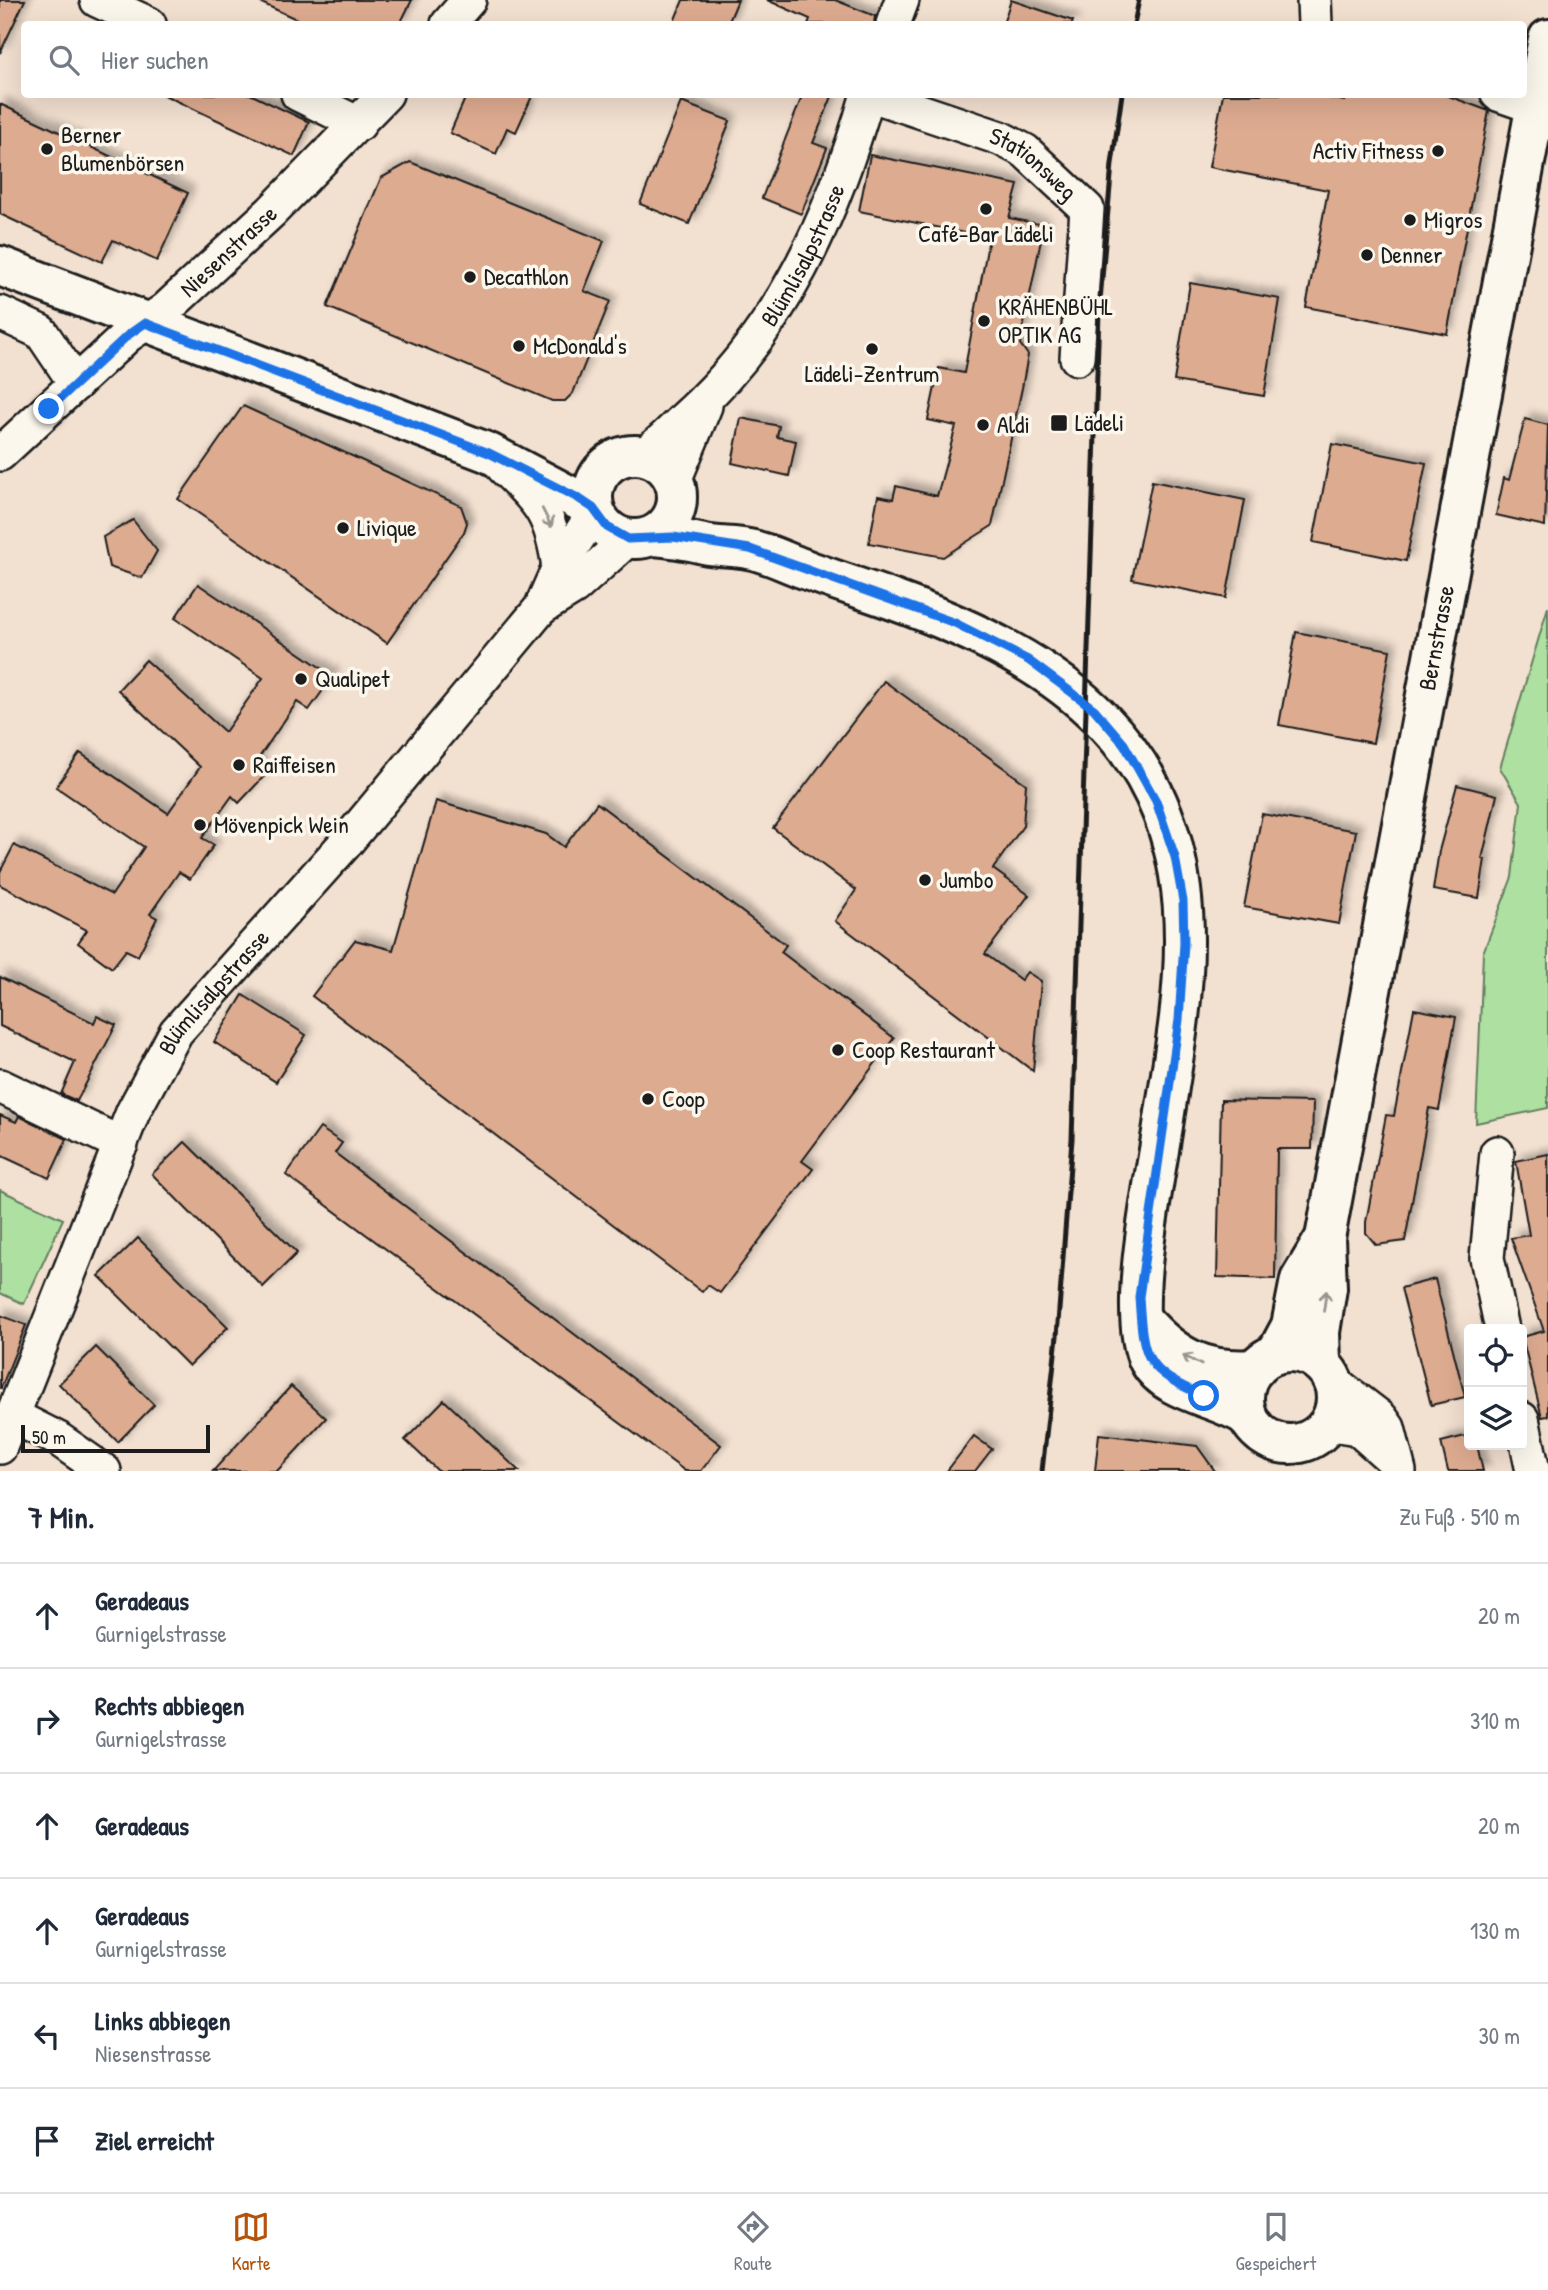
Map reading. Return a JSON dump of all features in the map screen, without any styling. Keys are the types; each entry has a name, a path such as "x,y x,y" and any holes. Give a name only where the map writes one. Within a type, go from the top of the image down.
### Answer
{"main road":[{"name":"Bernstrasse","path":"1328,1373 1320,1332 1327,1288 1325,1238 1548,39"},
{"path":"0,266 489,453 594,511 607,527 641,537 750,549 955,623 1028,660 1077,694 1112,726 1156,801 1178,872 1184,943 1179,1020 1139,1297 1142,1339 1149,1362 1159,1372 1259,1441 1311,1444 1336,1402 1328,1373 1301,1353 1222,1370 1195,1362 1158,1338 1141,1319"},
{"path":"489,453 569,467 606,466"},
{"path":"594,511 593,486 606,466 620,457 643,455 662,463 689,508 750,549"},
{"path":"641,537 670,521 676,488"},
{"name":"Bernstrasse","path":"1266,1361 1291,1326 1300,1280 1325,1238"},
{"path":"1259,1441 1244,1389 1266,1361"}],"street":[{"path":"97,0 142,21"},
{"path":"450,21 469,0"},
{"path":"894,21 902,0"},
{"path":"1314,0 1315,21"},
{"path":"306,98 359,124"},
{"name":"Niesenstrasse","path":"0,454 145,323 165,310 271,212 382,98"},
{"name":"Blümlisalpstrasse","path":"643,455 708,398 775,313 807,260 852,150 868,98"},
{"name":"Stationsweg","path":"881,98 1000,138 1025,151 1087,209 1077,358"},
{"path":"1509,98 1535,107"},
{"path":"0,313 41,332 76,384"},
{"name":"Blümlisalpstrasse","path":"676,488 708,398"},
{"path":"489,453 547,514 559,567"},
{"name":"Blümlisalpstrasse","path":"5,1429 121,1143 156,1064 176,1032 344,845 541,608 559,567 594,511"},
{"name":"Blümlisalpstrasse","path":"541,608 575,587 641,537"},
{"path":"0,1086 121,1143"},
{"path":"1497,1153 1487,1258 1501,1324"},
{"path":"1328,1373 1381,1418 1388,1428 1396,1466"},
{"path":"1311,1444 1357,1428 1396,1466"},
{"path":"5,1429 42,1430 104,1471"},
{"path":"1527,1443 1533,1471"}],"green space":[{"path":"1548,607 1548,1108 1476,1123 1483,953 1512,877 1521,803 1500,768"},
{"path":"0,1190 63,1219 24,1304 0,1293"}],"building":[{"path":"0,0 25,0 0,53"},
{"path":"255,0 412,0 402,21 300,21"},
{"path":"683,0 738,0 729,21 674,21"},
{"path":"767,0 835,0 875,16 874,21 809,21 810,19"},
{"path":"1011,0 1073,21 1004,21"},
{"path":"171,98 258,98 309,122 294,156"},
{"path":"465,98 531,98 516,132 507,128 496,154 450,133"},
{"path":"801,98 831,98 813,143 827,148 801,214 762,198"},
{"path":"1222,98 1329,98 1345,101 1345,98 1454,98 1489,111 1447,334 1306,307 1328,190 1209,167"},
{"path":"681,102 730,121 689,224 640,204"},
{"name":"Berner Blumenbörsen","path":"0,104 188,193 157,261 113,240 102,262 0,214"},
{"path":"870,155 1018,185 1009,218 1044,225 1020,344 1028,355 992,526 943,557 869,543 878,496 893,499 896,486 937,496 956,426 928,420 939,368 964,373 989,238 859,211"},
{"path":"410,162 604,241 584,291 610,301 573,393 565,401 552,401 327,307 381,178"},
{"path":"1190,283 1280,299 1264,396 1174,381"},
{"name":"Livique","path":"243,406 461,506 467,523 464,532 387,643 178,499"},
{"path":"741,418 779,426 777,437 796,441 789,476 732,463"},
{"path":"1525,419 1548,425 1545,526 1496,515 1504,478 1509,480"},
{"path":"1332,444 1426,463 1406,561 1313,542"},
{"path":"1152,481 1245,500 1226,598 1132,579"},
{"path":"133,520 157,551 142,578 109,567 103,537"},
{"path":"198,584 333,676 309,710 297,702 256,762 268,772 239,803 232,796 202,838 214,845 190,879 179,872 150,914 157,918 138,956 126,950 112,968 78,943 87,930 0,885 0,872 14,845 112,895 144,847 56,787 80,753 168,813 200,767 118,690 146,660 225,732 263,678 175,618"},
{"path":"1296,632 1390,650 1373,743 1279,725"},
{"name":"Jumbo","path":"884,681 1026,784 1023,826 993,869 1029,895 985,954 1021,980 1027,972 1041,981 1033,1071 835,921 856,890 773,828"},
{"path":"1457,785 1497,795 1482,859 1485,859 1479,898 1433,890 1439,851"},
{"name":"Coop","path":"436,801 546,834 564,847 597,803 786,945 781,952 894,1038 802,1161 813,1169 720,1293 708,1285 702,1292 312,996 355,940 393,950"},
{"path":"1262,814 1356,831 1339,924 1244,907"},
{"path":"0,977 94,1023 97,1016 116,1025 77,1101 61,1094 75,1062 0,1026"},
{"path":"243,995 306,1035 276,1082 214,1042"},
{"path":"1414,1009 1456,1017 1439,1110 1429,1108 1405,1241 1376,1245 1366,1233 1366,1222 1386,1115 1394,1116"},
{"path":"1221,1100 1313,1102 1312,1149 1277,1149 1275,1279 1217,1277"},
{"path":"0,1115 16,1122 19,1116 67,1139 49,1178 0,1155"},
{"path":"320,1128 342,1143 335,1153 721,1445 701,1471 685,1471 286,1175"},
{"path":"185,1142 297,1253 263,1287 152,1174"},
{"path":"1548,1154 1548,1416 1542,1417 1527,1357 1527,1336 1544,1331 1511,1238 1529,1235 1516,1161"},
{"path":"138,1238 228,1327 189,1366 99,1276"},
{"path":"1435,1279 1464,1397 1431,1405 1401,1288"},
{"path":"0,1315 26,1325 1,1388 0,1388"},
{"path":"96,1347 154,1405 118,1442 59,1384"},
{"path":"291,1386 326,1418 296,1451 277,1471 213,1471"},
{"path":"444,1400 519,1471 438,1471 405,1440"},
{"path":"1099,1434 1197,1446 1215,1471 1095,1471"},
{"path":"974,1436 992,1449 975,1471 947,1471"},
{"path":"1464,1436 1464,1450 1478,1450 1483,1471 1448,1471 1441,1442"}],"railway":[{"path":"1135,21 1139,0"},
{"path":"1042,1471 1057,1336 1072,1139 1099,312 1112,164 1121,98"}],"place":[{"name":"Berner Blumenbörsen","path":"47,149"},
{"name":"Activ Fitness","path":"1438,151"},
{"name":"Café-Bar Lädeli","path":"986,209"},
{"name":"Migros","path":"1410,220"},
{"name":"Denner","path":"1367,255"},
{"name":"Decathlon","path":"470,277"},
{"name":"KRÄHENBÜHL OPTIK AG","path":"984,321"},
{"name":"McDonald's","path":"519,346"},
{"name":"Lädeli-Zentrum","path":"872,349"},
{"name":"Lädeli","path":"1059,423"},
{"name":"Aldi","path":"983,425"},
{"name":"Livique","path":"343,528"},
{"name":"Qualipet","path":"301,679"},
{"name":"Raiffeisen","path":"239,765"},
{"name":"Mövenpick Wein","path":"200,825"},
{"name":"Jumbo","path":"925,880"},
{"name":"Coop Restaurant","path":"838,1050"},
{"name":"Coop","path":"648,1099"}],"route":[{"path":"49,409 128,335 145,323 489,453 578,498 593,508 594,513 607,527 628,539 673,537 750,549 955,623 1001,644 1077,694 1112,726 1156,801 1175,857 1183,901 1184,943 1179,1020 1139,1297 1142,1339 1149,1362 1170,1381 1204,1396"}]}
